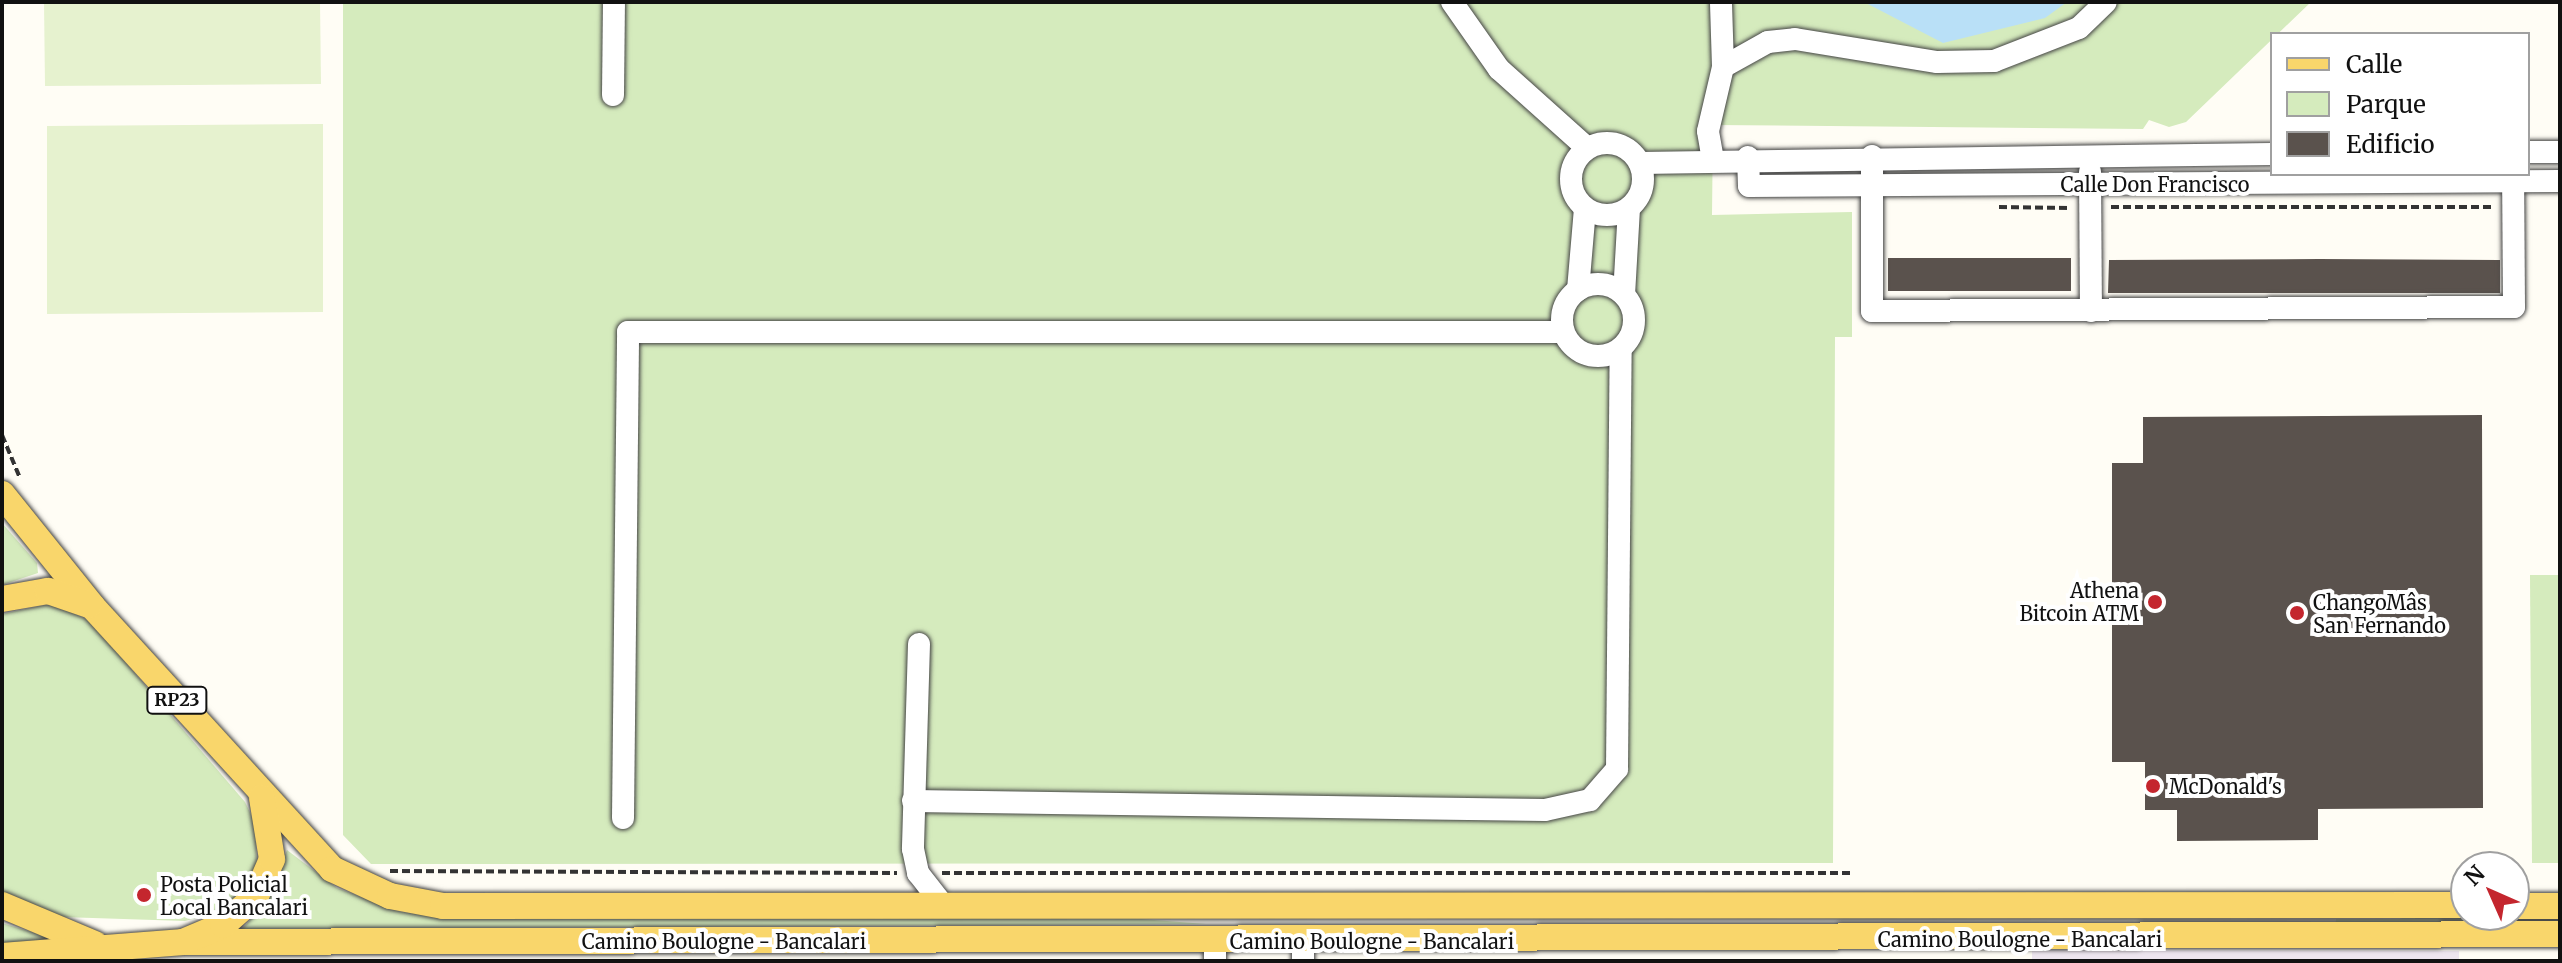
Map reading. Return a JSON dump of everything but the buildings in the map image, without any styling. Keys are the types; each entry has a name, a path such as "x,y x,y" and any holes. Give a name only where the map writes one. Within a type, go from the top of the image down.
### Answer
{"main road":[{"name":"RP23","path":"13,489 92,606 261,794"},
{"path":"2,599 48,591 92,606"},
{"path":"2,956 183,942 223,925 256,896 272,859 261,794"},
{"name":"Camino Boulogne - Bancalari","path":"261,794 356,884 443,906 2450,905"},
{"path":"2,905 106,948"},
{"path":"2530,906 2560,906"},
{"name":"Camino Boulogne - Bancalari","path":"183,942 1303,951 2560,934"},
{"path":"79,961 106,948"}],"street":[{"path":"613,95 614,2"},
{"path":"1452,2 1499,69 1587,148"},
{"path":"1713,160 1708,131 1723,67 1721,2"},
{"path":"1723,67 1768,42 1795,39 1937,62 1994,61 2079,28 2106,2"},
{"path":"913,801 1545,810 1590,800 1617,769 1621,349 1634,317 1624,295 1629,208 1642,188 1640,163 1611,142 1587,148 1570,178 1585,209 1578,290 1563,308 1563,332"},
{"path":"2530,152 2560,152"},
{"name":"Calle Don Francisco","path":"1640,163 1748,157 2270,154"},
{"path":"2090,155 2091,311"},
{"path":"1872,156 1872,311 2514,307 2513,178"},
{"name":"Calle Don Francisco","path":"1748,157 1749,186 2513,178 2560,181"},
{"path":"1585,209 1607,216 1629,208"},
{"path":"1578,290 1602,284 1624,295"},
{"path":"623,818 628,332 1563,332 1587,356 1621,349"},
{"path":"919,644 913,801 918,873 943,905"}],"path":[{"path":"1988,207 2513,207"},
{"path":"2,435 13,489"},
{"path":"379,871 1852,873"}],"shaded area":[{"path":"2032,950 2459,951 2459,961 2032,961"}],"green space":[{"path":"44,2 320,2 321,84 45,86"},
{"path":"343,2 2311,2 2280,32 2270,32 2270,41 2186,122 2169,127 2149,120 2143,129 1713,125 1712,215 1852,212 1852,337 1835,337 1833,863 371,864 343,835"},
{"path":"323,124 323,312 47,314 47,126"},
{"path":"2,523 37,563 38,573 2,585"},
{"path":"2530,575 2560,575 2560,863 2532,863"},
{"path":"54,603 91,622 245,802 255,823 257,866 237,898 218,912 185,921 62,917 2,894 2,614"},
{"path":"287,850 337,888 401,912 500,918 1089,915 1206,924 242,929 266,903"},
{"path":"2434,909 2450,910 2450,928 2335,929 2336,919 2399,919"},
{"path":"2530,917 2560,920 2560,927 2530,927"},
{"path":"2,923 51,938 2,947"}],"water":[{"path":"1864,2 2067,2 2045,18 1943,43"}],"place":[{"name":"Athena Bitcoin ATM","path":"2155,602"},
{"name":"ChangoMâs San Fernando","path":"2297,613"},
{"name":"McDonald's","path":"2153,786"},
{"name":"Posta Policial Local Bancalari","path":"144,895"}]}
